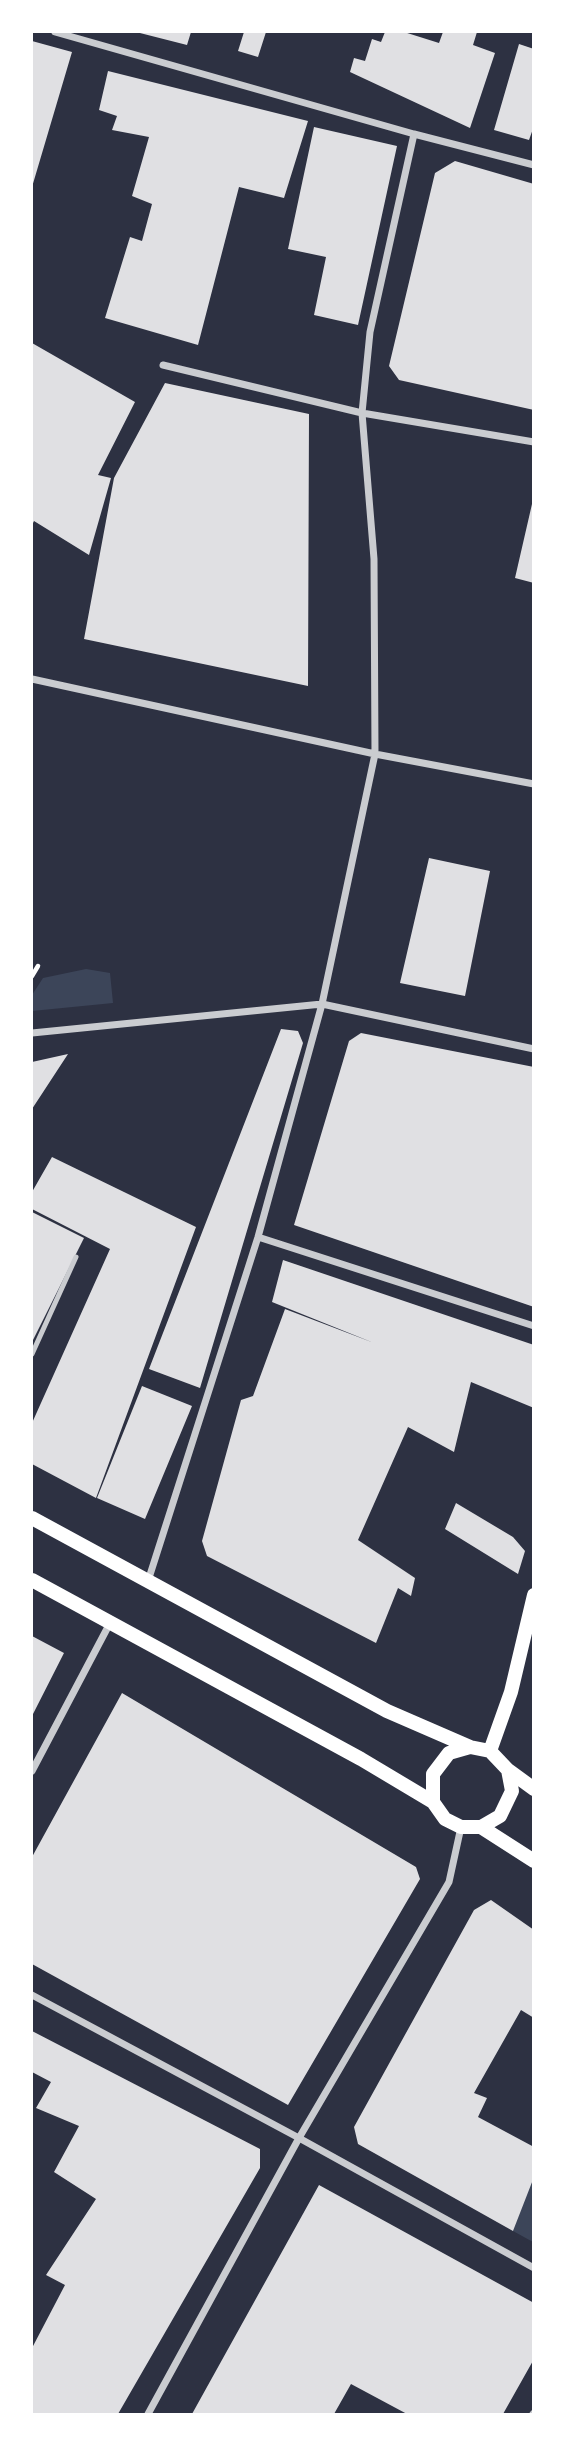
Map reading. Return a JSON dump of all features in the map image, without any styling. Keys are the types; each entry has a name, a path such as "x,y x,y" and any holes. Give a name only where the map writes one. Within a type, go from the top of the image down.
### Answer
{"main road":[{"path":"32,1518 387,1711 470,1747 490,1751 508,1770 534,1790"},
{"path":"32,1580 361,1759 433,1802 445,1819 461,1827 481,1827 500,1816 512,1791 508,1770"},
{"path":"490,1751 531,1619 534,1595"},
{"path":"433,1802 433,1774 449,1753 470,1747"},
{"path":"481,1827 534,1861"}],"street":[{"path":"55,32 414,134 534,165"},
{"path":"148,1581 258,1237 322,1003 375,754 374,559 362,412 370,332 414,134"},
{"path":"163,365 362,412 534,442"},
{"path":"32,679 375,754 534,784"},
{"path":"32,1033 322,1003 534,1049"},
{"path":"258,1237 534,1326"},
{"path":"32,1771 110,1623"},
{"path":"148,2414 299,2138 449,1882 461,1827"},
{"path":"32,1995 534,2268"}],"lane":[{"path":"32,1354 76,1257"}],"path":[{"path":"32,976 38,966"}],"shaded area":[{"path":"86,969 110,973 113,1003 32,1011 32,995 43,978"},
{"path":"533,2177 533,2242 513,2231"}],"building":[{"path":"136,32 191,32 187,45"},
{"path":"244,32 266,32 258,57 238,51"},
{"path":"385,32 404,32 439,43 443,32 477,32 473,45 495,53 470,128 350,72 354,58 365,61 372,39 381,42"},
{"path":"32,41 72,52 32,187"},
{"path":"519,44 534,49 534,126 529,140 494,130"},
{"path":"108,71 308,121 284,198 239,187 198,345 105,318 130,237 142,241 152,204 132,196 149,137 112,130 117,116 99,110"},
{"path":"314,127 397,146 358,325 314,315 326,257 288,249"},
{"path":"455,161 534,184 534,410 399,380 389,366 435,173"},
{"path":"32,343 135,402 98,475 111,478 89,555 34,521 32,525"},
{"path":"165,383 309,414 308,686 84,639 114,478"},
{"path":"534,504 534,583 515,578"},
{"path":"429,858 490,871 465,996 400,983"},
{"path":"281,1029 298,1031 303,1043 200,1388 149,1369"},
{"path":"361,1033 534,1067 534,1307 294,1225 349,1041"},
{"path":"68,1054 32,1109 32,1062"},
{"path":"52,1157 196,1227 96,1498 32,1464 32,1423 110,1249 32,1209 32,1192"},
{"path":"32,1212 84,1238 32,1342"},
{"path":"283,1260 534,1345 534,1408 471,1382 454,1452 408,1427 358,1540 415,1578 411,1596 398,1588 376,1643 207,1556 202,1541 241,1400 253,1396 285,1309 374,1343 272,1302"},
{"path":"142,1386 192,1406 145,1519 97,1498"},
{"path":"456,1503 513,1537 525,1551 518,1574 445,1529"},
{"path":"32,1636 64,1653 32,1716"},
{"path":"122,1693 416,1867 420,1879 288,2105 32,1964 32,1857"},
{"path":"491,1900 534,1930 534,2018 521,2010 474,2093 487,2098 478,2117 534,2147 534,2177 513,2231 358,2144 354,2127 474,1910"},
{"path":"32,2031 260,2149 260,2168 118,2414 32,2414 32,2348 65,2285 46,2275 96,2199 54,2172 79,2126 36,2108 51,2082 32,2072"},
{"path":"319,2185 534,2303 534,2359 503,2414 407,2414 351,2384 334,2414 192,2414"}]}
